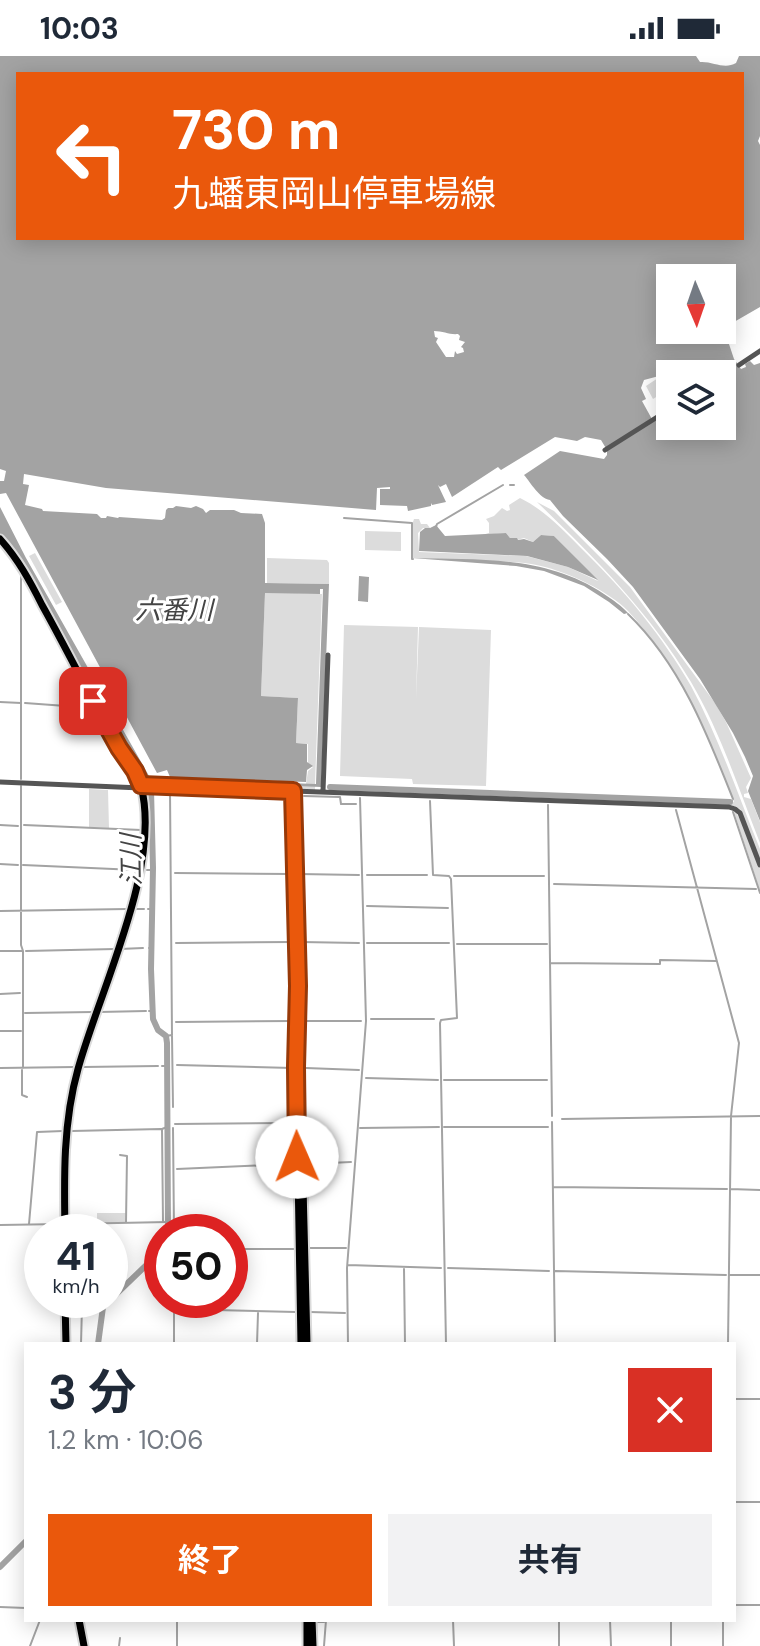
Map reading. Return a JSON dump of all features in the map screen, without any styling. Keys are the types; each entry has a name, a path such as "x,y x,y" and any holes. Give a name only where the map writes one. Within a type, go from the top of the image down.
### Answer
{"main road":[{"path":"0,539 22,566 142,786 144,838 138,879 73,1089 65,1145 65,1214"},
{"path":"142,786 293,791 303,1129 304,1342"},
{"path":"65,1318 66,1342"},
{"path":"79,1622 84,1646"},
{"path":"310,1622 310,1646"}],"street":[{"path":"739,365 760,351"},
{"path":"605,450 656,418"},
{"path":"323,791 328,655"},
{"path":"0,782 142,786"},
{"path":"293,791 729,807 740,813 760,865"}],"shaded area":[{"path":"656,379 656,397 653,399 646,386"},
{"path":"520,498 554,522 600,567 668,650 691,686 710,726 760,849 760,859 740,809 731,805 734,802 724,776 677,677 646,632 620,604 575,578 534,564 412,558 413,522 419,519 421,524 427,524 430,528 423,528 418,533 419,552 526,556 568,567 598,581 554,536 541,535 533,542 510,538 506,533 482,535 489,533 486,519 502,508 510,510 509,505"},
{"path":"537,502 554,511 630,587 715,703 751,778 744,797 751,799 760,822 760,843 711,721 675,657 620,587"},
{"path":"365,531 401,532 401,551 365,550"},
{"path":"35,553 62,602 56,605 29,556"},
{"path":"267,558 327,560 329,584 267,583"},
{"path":"265,592 322,594 315,784 306,784 308,771 313,767 308,763 308,744 296,743 298,698 261,696"},
{"path":"344,625 418,627 416,700 419,627 491,630 486,786 413,784 412,779 340,776"},
{"path":"203,779 210,779 210,782 267,784 268,781 274,782 274,785 315,786 315,790 170,784 170,781 202,782"},
{"path":"89,789 108,790 109,828 89,827"},
{"path":"734,812 742,822 760,869 760,891"}],"water":[{"name":"六番川","path":"0,56 696,56 700,62 727,66 736,63 739,56 760,56 760,307 736,321 736,264 656,264 656,344 729,344 735,360 656,360 656,377 644,380 641,388 646,399 642,401 653,421 656,420 656,440 736,440 736,362 741,369 750,361 754,365 760,363 760,821 748,791 753,776 745,757 700,679 633,587 524,475 560,451 604,459 607,450 601,440 585,437 577,441 555,437 501,470 498,467 452,497 446,484 438,485 446,502 431,503 431,506 408,511 407,506 380,505 380,489 390,487 377,488 376,510 106,488 24,474 23,484 29,485 25,505 43,511 97,514 101,518 162,520 168,508 176,506 196,506 206,513 210,510 234,510 262,514 265,523 265,583 329,584 321,787 171,779 316,784 323,589 320,589 320,594 265,593 261,696 298,698 296,743 307,744 307,762 313,766 307,770 306,782 170,777 167,770 157,773 6,493 0,494 0,481 4,481 6,471 0,469","holes":["434,331 458,334 459,340 465,342 461,347 464,352 457,354 455,351 454,357 446,357 436,342 438,338"]},
{"path":"0,507 153,783 143,782 135,763 105,718 26,568 0,536"},
{"path":"436,525 445,536 506,533 510,538 533,542 541,535 554,536 598,580 568,567 527,556 419,551 420,532"},
{"path":"412,558 511,562 559,572 582,581 628,613 624,614 584,586 544,571"},
{"path":"359,576 369,577 368,602 358,601"}],"waterway":[{"path":"436,527 503,485"},
{"path":"344,518 412,523 413,559"},
{"path":"21,574 21,779"},
{"path":"628,614 663,655 677,677 702,725 733,799"},
{"path":"0,702 21,703"},
{"path":"25,703 93,708"},
{"name":"江川","path":"148,781 151,790 153,868 153,1019 158,1030 166,1036 167,1043 168,1214"},
{"path":"21,786 23,1068"},
{"path":"330,787 730,802"},
{"path":"166,1036 172,1035 172,791"},
{"path":"193,792 281,795"},
{"path":"304,796 340,797 341,804 356,804"},
{"path":"348,1342 347,1268 366,1021 360,798"},
{"path":"430,801 433,875 449,876 451,879 457,1018 441,1020 440,1023 446,1342"},
{"path":"548,805 552,1116"},
{"path":"676,810 739,1043 731,1116 728,1342"},
{"path":"733,812 760,893"},
{"path":"0,825 18,826"},
{"path":"24,825 141,830"},
{"path":"0,864 18,865"},
{"path":"23,865 136,870"},
{"name":"江川","path":"147,870 153,870"},
{"path":"175,873 291,874"},
{"path":"299,874 359,875"},
{"path":"367,875 427,875"},
{"path":"454,876 544,876"},
{"path":"554,884 756,889"},
{"path":"367,906 448,908"},
{"path":"0,911 127,909"},
{"path":"133,909 144,909"},
{"name":"江川","path":"148,909 153,909"},
{"path":"176,943 292,942"},
{"path":"301,942 359,943"},
{"path":"367,943 449,943"},
{"path":"457,944 547,944"},
{"path":"120,949 143,948"},
{"path":"26,951 115,949"},
{"path":"0,951 23,951"},
{"path":"551,963 716,961"},
{"path":"0,994 20,993"},
{"path":"99,1012 146,1011"},
{"path":"25,1013 93,1012"},
{"path":"371,1019 434,1019"},
{"path":"176,1022 292,1021"},
{"path":"303,1021 361,1021"},
{"path":"0,1031 21,1031"},
{"path":"172,1036 173,1107"},
{"path":"177,1065 292,1068"},
{"path":"83,1067 158,1066"},
{"name":"江川","path":"162,1066 167,1066"},
{"path":"0,1068 75,1067"},
{"path":"306,1068 359,1070"},
{"path":"22,1070 22,1095 27,1097"},
{"path":"366,1078 438,1080"},
{"path":"444,1080 547,1080"},
{"path":"562,1119 760,1116"},
{"path":"552,1122 555,1342"},
{"path":"175,1124 287,1123"},
{"path":"163,1214 162,1129 167,1127"},
{"path":"360,1128 439,1127"},
{"path":"444,1127 548,1127"},
{"path":"173,1128 174,1214"},
{"path":"72,1131 161,1129"},
{"path":"30,1214 37,1132 63,1131"},
{"path":"120,1155 127,1156 126,1214"},
{"path":"307,1164 351,1162"},
{"path":"177,1169 292,1164"},
{"path":"553,1187 727,1189"},
{"path":"730,1189 760,1190"},
{"path":"128,1223 144,1222"},
{"path":"0,1225 24,1225"},
{"path":"309,1248 346,1248"},
{"path":"248,1249 295,1249"},
{"path":"348,1265 441,1268"},
{"name":"江川","path":"128,1283 144,1267"},
{"path":"448,1268 549,1271"},
{"path":"404,1269 405,1342"},
{"path":"555,1271 726,1275"},
{"path":"729,1275 760,1275"},
{"path":"248,1311 296,1312"},
{"path":"310,1312 345,1313"},
{"path":"257,1342 258,1313"},
{"path":"81,1342 82,1318"},
{"name":"江川","path":"98,1342 102,1318"},
{"path":"174,1318 174,1342"},
{"path":"736,1399 760,1399"},
{"path":"736,1502 760,1502"},
{"name":"江川","path":"0,1567 24,1543"},
{"path":"736,1605 760,1605"},
{"path":"0,1607 24,1608"},
{"path":"30,1646 39,1622"},
{"path":"177,1622 177,1646"},
{"path":"315,1622 324,1622"},
{"path":"324,1646 326,1622"},
{"path":"453,1622 454,1646"},
{"path":"559,1622 559,1646"},
{"path":"610,1622 611,1646"},
{"path":"671,1622 671,1646"},
{"path":"723,1622 723,1646"},
{"path":"119,1646 120,1638"}],"route":[{"path":"93,701 141,785 293,791 298,986 297,1157"}]}
